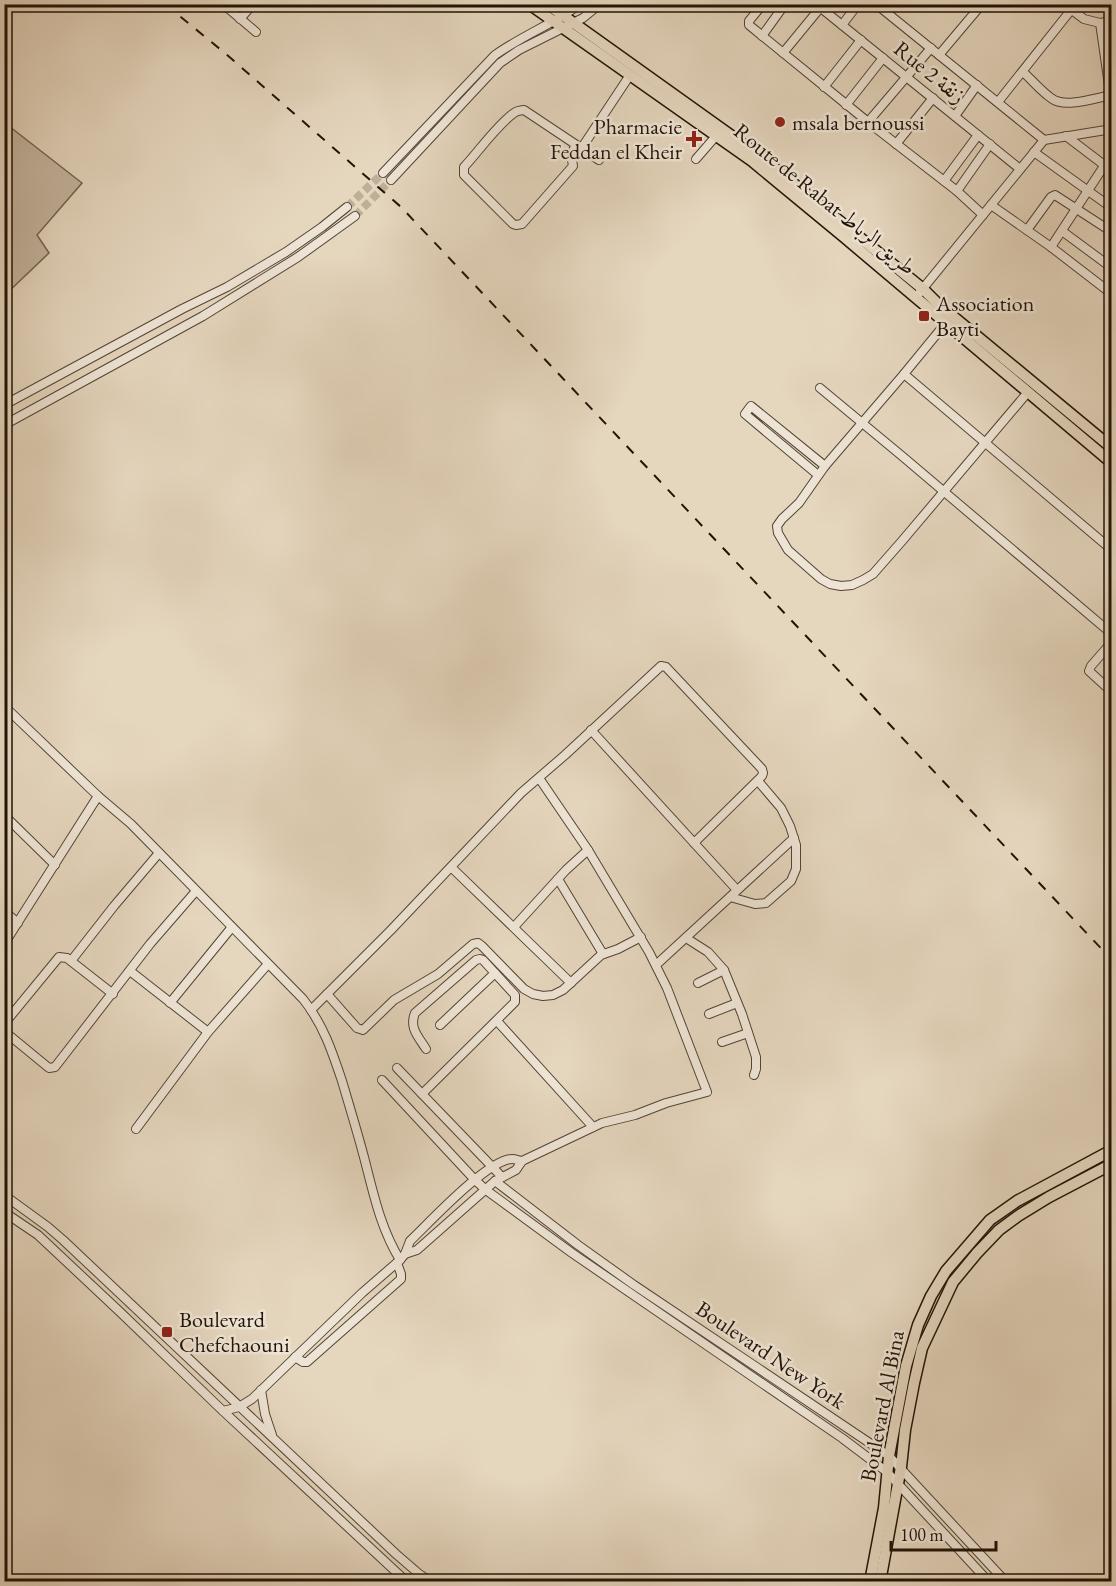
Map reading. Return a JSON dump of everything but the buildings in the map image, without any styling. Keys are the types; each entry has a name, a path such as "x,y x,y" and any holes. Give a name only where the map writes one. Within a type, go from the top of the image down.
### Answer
{"main road":[{"name":"Route de Rabat طريق الرباط","path":"529,4 558,19 574,23 757,154 919,293 945,324 1112,463"},
{"name":"Route de Rabat طريق الرباط","path":"546,4 563,29 752,161 919,293 938,304 1112,448"},
{"name":"Boulevard Al Bina","path":"870,1581 884,1508 889,1456 906,1365 918,1325 946,1271 990,1220 1017,1201 1112,1150"},
{"name":"Boulevard Al Bina","path":"880,1581 901,1467 905,1430 922,1348 953,1282 976,1253 999,1230 1049,1197 1112,1164"}],"street":[{"path":"223,4 256,32"},
{"path":"240,19 253,4"},
{"path":"383,173 495,55 580,4"},
{"path":"391,180 500,63 519,50 583,18 600,4"},
{"path":"763,4 749,21 749,25 846,105 957,191 982,215"},
{"path":"762,36 785,4"},
{"path":"842,25 858,4"},
{"path":"876,4 1044,140"},
{"path":"939,55 982,4"},
{"path":"783,53 818,6"},
{"name":"Rue 2 زنقة","path":"818,6 1020,169"},
{"path":"998,102 1023,72 1068,8 1084,18 1100,23 1112,21"},
{"path":"1100,23 1112,106"},
{"path":"824,87 861,40"},
{"path":"868,122 931,48"},
{"path":"846,105 883,58"},
{"path":"1023,72 1052,99 1060,102 1068,103 1111,95"},
{"path":"599,160 579,147 524,110 515,112 498,129 464,167 464,175 513,224 522,224 573,166 571,154 579,147 630,75"},
{"path":"955,116 977,85"},
{"path":"896,144 933,98"},
{"path":"919,293 1044,140 1112,129"},
{"path":"944,181 978,135"},
{"path":"696,159 716,136"},
{"path":"1051,247 1087,192 1109,168 1066,136"},
{"path":"957,191 990,144"},
{"path":"1034,152 1112,208"},
{"path":"1027,230 1051,197 1055,195 1111,230"},
{"path":"991,205 1108,291 1112,281"},
{"path":"4,405 227,287 322,227 347,207"},
{"path":"4,424 203,316 266,277 355,216"},
{"path":"1062,231 1112,268"},
{"path":"259,268 266,277"},
{"path":"945,324 825,466 799,503 777,526 778,533 788,550 821,579 830,584 852,585 873,574 1028,392"},
{"path":"904,374 1112,550"},
{"path":"820,388 1112,634"},
{"path":"818,475 745,414 751,406 825,466"},
{"path":"777,440 783,432"},
{"path":"1112,642 1089,669 1112,692"},
{"path":"311,1010 391,930 521,793 659,666 664,666 762,769 763,773 758,781 694,843"},
{"path":"4,706 98,796 131,824 303,999 311,1010 332,1051 380,1219 387,1238 401,1259"},
{"path":"591,730 694,843 734,893 759,904 769,901 790,881 795,873 796,854 794,838 786,816 758,781"},
{"path":"223,1411 239,1407 252,1399 362,1293 401,1259 417,1250 498,1179 516,1170 522,1161 612,1120 707,1092 656,965 588,850 539,778"},
{"path":"4,944 98,796"},
{"path":"4,816 55,865"},
{"path":"656,965 794,838"},
{"path":"514,927 588,850"},
{"path":"71,961 159,853"},
{"path":"451,867 571,983"},
{"path":"558,879 603,954"},
{"path":"4,1031 49,1068 53,1068 196,891"},
{"path":"4,911 18,923"},
{"path":"170,1003 232,927"},
{"path":"327,994 357,1028 363,1030 394,1000 438,974 476,943 480,944 524,989 543,996 553,995 563,990 603,954 641,937"},
{"path":"686,938 708,952 724,970 756,1057 754,1075"},
{"path":"4,1024 57,958 64,957 71,961 112,994"},
{"path":"422,1094 514,1004 516,999 514,995 480,958 417,1010 413,1018 413,1028 426,1049"},
{"path":"136,1129 208,1032 268,964"},
{"path":"698,983 724,970"},
{"path":"130,971 208,1032"},
{"path":"440,1025 495,973"},
{"path":"709,1014 737,1003"},
{"path":"497,1021 593,1128"},
{"path":"722,1042 748,1033"},
{"name":"Boulevard New York","path":"397,1068 492,1167 498,1179 631,1288 887,1472 989,1581"},
{"name":"Boulevard New York","path":"382,1080 486,1190 572,1253 743,1357 889,1456 1006,1581"},
{"path":"295,1357 307,1362 401,1279 401,1259 410,1241 475,1180 492,1167 511,1159 522,1161"},
{"path":"4,1195 63,1240 418,1573 431,1581"},
{"path":"4,1212 45,1241 223,1411 408,1581 418,1573"},
{"path":"572,1253 578,1245"},
{"path":"738,1367 743,1357"},
{"path":"261,1390 265,1414 273,1438"},
{"path":"321,1502 330,1491"}],"shaded area":[{"path":"5,123 82,183 37,235 49,253 5,295"}],"tunnel":[{"path":"347,207 383,173"},
{"path":"355,216 391,180"}],"railway":[{"path":"165,4 226,54 401,207 1112,960"}],"place":[{"name":"msala bernoussi","path":"780,122"},
{"name":"Pharmacie Feddan el Kheir","path":"694,139"},
{"name":"Association Bayti","path":"924,316"},
{"name":"Boulevard Chefchaouni","path":"167,1332"}]}
